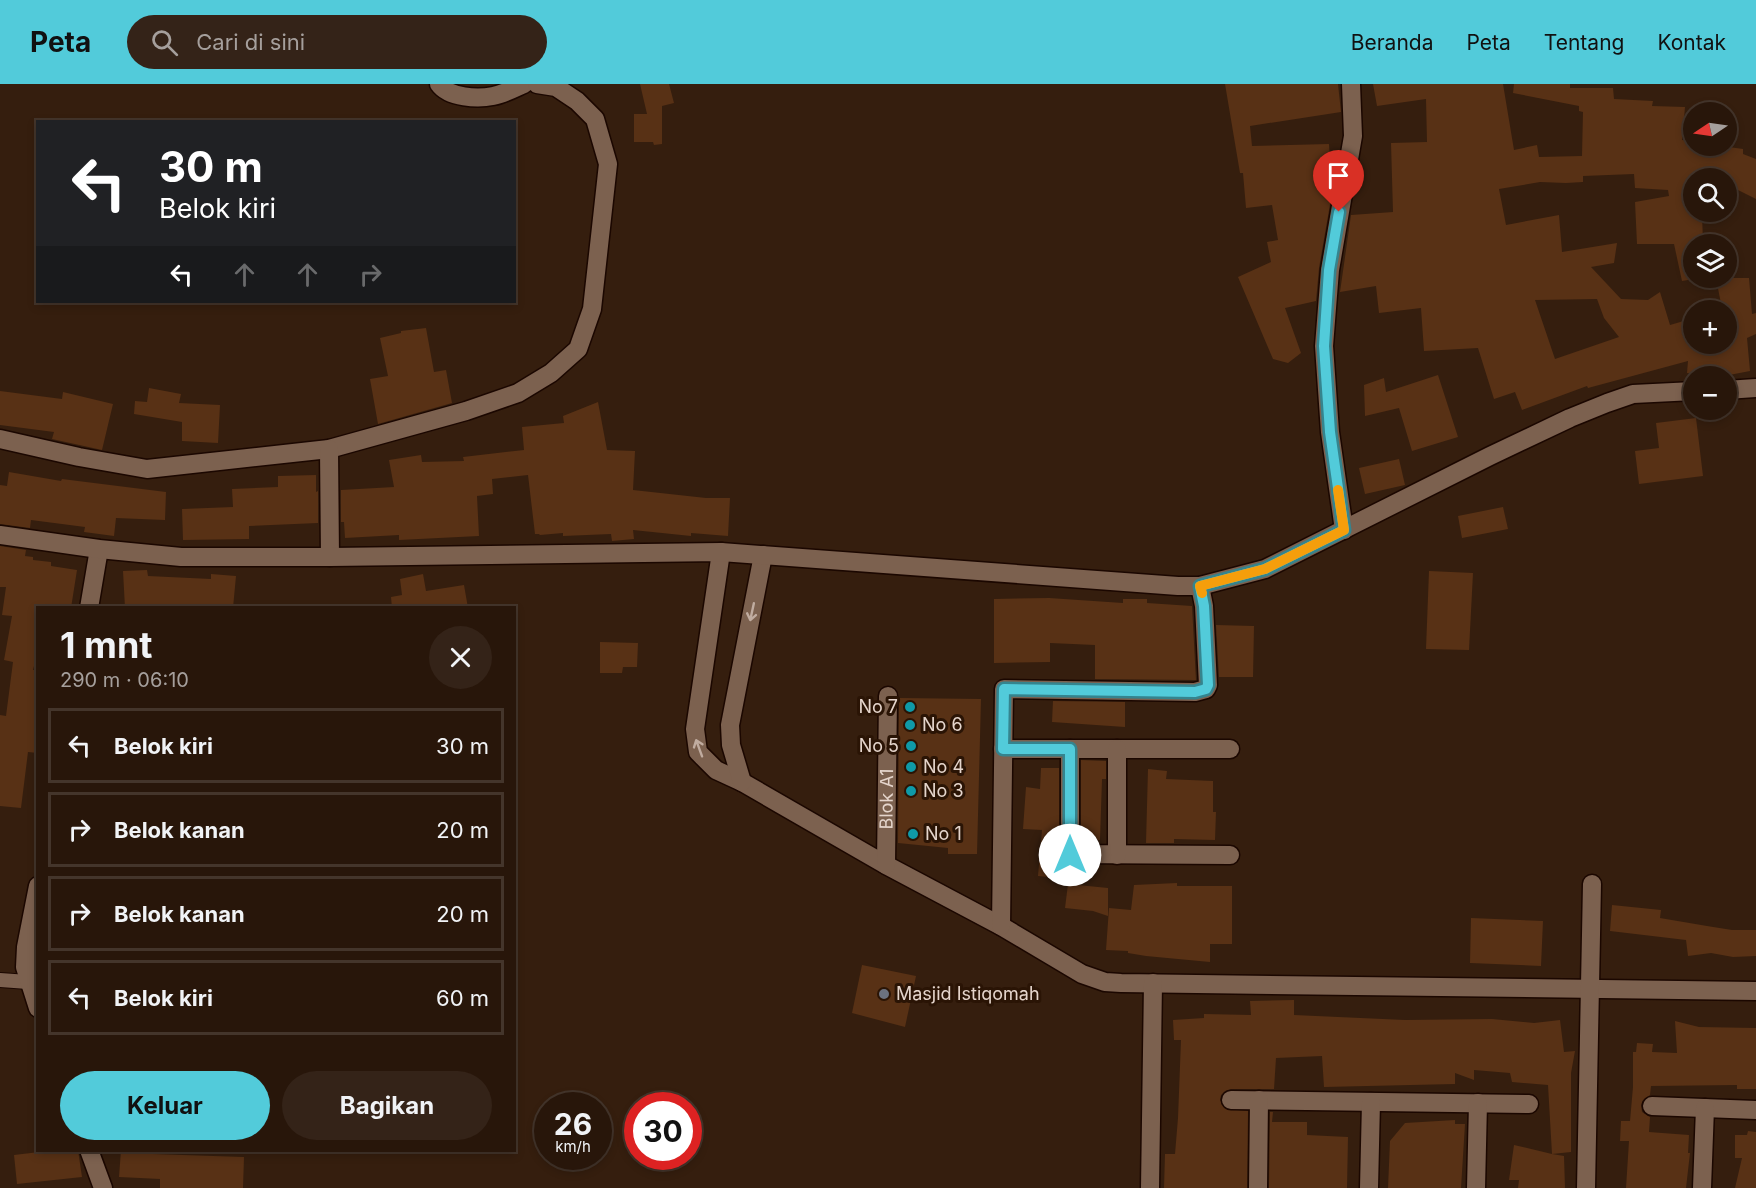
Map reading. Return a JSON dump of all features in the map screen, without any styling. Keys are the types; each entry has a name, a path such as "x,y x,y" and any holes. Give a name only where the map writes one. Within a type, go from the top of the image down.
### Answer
{"street":[{"path":"440,84 442,88 462,96 493,96 524,84"},
{"path":"0,440 147,469 329,448 466,411 518,393 551,373 578,349 592,309 608,164 595,119 577,101 556,87 537,84"},
{"path":"1344,530 1330,432 1324,346 1329,270 1353,136 1351,84"},
{"path":"1737,389 1756,388"},
{"path":"0,535 99,549 181,557 721,552 1200,586 1265,569 1490,456 1606,403 1633,394 1683,392"},
{"path":"329,448 330,557"},
{"path":"89,606 99,549"},
{"path":"721,552 698,702 695,741 698,752 708,764 886,865 1001,926 1082,974 1106,982 1756,991"},
{"path":"742,782 731,745 730,725 764,555"},
{"path":"1001,926 1004,689 1195,692 1206,689 1208,685 1204,606 1200,586"},
{"name":"Blok A1","path":"886,865 888,696"},
{"path":"1003,749 1230,749"},
{"path":"1070,749 1070,855 1230,855"},
{"path":"1117,749 1117,855"},
{"path":"1586,1188 1592,884"},
{"path":"36,896 26,947 25,967 36,1003"},
{"path":"1150,1188 1153,983"},
{"path":"1231,1100 1529,1104"},
{"path":"1258,1188 1259,1100"},
{"path":"1369,1188 1371,1102"},
{"path":"1476,1188 1478,1103"},
{"path":"1652,1106 1756,1110"},
{"path":"1702,1188 1706,1108"},
{"path":"91,1152 103,1188"}],"lane":[{"path":"0,980 28,982"}],"building":[{"path":"640,84 669,84 674,103 662,106 662,144 634,142 634,114 647,114"},
{"path":"1225,84 1338,84 1341,112 1250,126 1252,146 1329,144 1332,193 1319,268 1316,301 1285,308 1301,353 1288,363 1273,359 1238,277 1271,262 1267,242 1278,240 1272,205 1246,208 1243,173 1240,173"},
{"path":"1373,84 1503,84 1514,150 1537,145 1539,157 1582,156 1583,112 1579,111 1579,106 1513,93 1514,84 1570,84 1570,88 1613,88 1614,99 1653,101 1652,106 1683,107 1683,156 1737,156 1737,148 1743,149 1743,154 1756,159 1756,199 1737,190 1737,168 1683,168 1683,222 1702,222 1703,234 1683,234 1682,281 1674,244 1637,244 1635,202 1669,196 1668,190 1635,188 1634,174 1583,176 1583,182 1540,182 1499,189 1506,225 1559,215 1562,252 1617,243 1614,263 1591,267 1621,299 1648,300 1660,292 1670,325 1683,321 1683,354 1737,354 1737,300 1720,300 1718,288 1737,288 1737,278 1749,278 1752,314 1756,313 1756,334 1747,338 1750,371 1737,374 1737,366 1688,366 1688,361 1588,388 1587,386 1522,410 1515,392 1494,399 1478,348 1424,351 1421,308 1379,313 1376,286 1340,292 1351,215 1393,212 1391,143 1427,142 1426,99 1377,106","holes":["1597,299 1604,318 1619,337 1555,359 1535,300"]},
{"path":"426,328 434,372 446,370 452,403 378,424 370,379 388,376 380,338 401,333 401,331"},
{"path":"1438,375 1458,437 1412,451 1399,408 1365,416 1364,385 1384,378 1386,392"},
{"path":"149,388 181,394 179,403 220,405 218,443 182,441 182,422 134,414 135,401 147,402"},
{"path":"0,391 62,399 63,392 113,404 102,450 52,439 54,432 0,425"},
{"path":"598,402 607,450 635,451 633,490 706,498 730,498 728,536 691,533 691,536 633,530 634,539 612,541 611,534 563,536 563,533 535,534 528,475 492,479 493,494 477,496 479,536 399,540 399,535 345,538 344,522 341,522 341,490 394,487 389,460 421,455 422,462 464,461 463,457 524,450 522,427 564,423 563,416"},
{"path":"1696,420 1703,476 1639,484 1635,451 1659,448 1656,423"},
{"path":"1399,459 1405,485 1365,494 1359,468"},
{"path":"9,472 61,481 62,479 166,492 165,520 116,518 114,536 84,532 85,527 31,520 30,528 0,524 0,485 7,486"},
{"path":"316,475 318,523 249,526 249,539 183,540 182,509 233,507 232,489 278,487 278,476"},
{"path":"1503,507 1508,529 1462,538 1458,516"},
{"path":"0,546 26,550 25,556 33,557 33,560 51,562 51,566 77,570 71,606 36,606 36,658 33,670 36,670 36,753 28,752 21,808 0,806 0,715 6,716 13,662 4,660 12,616 2,615 6,587 0,587"},
{"path":"147,570 148,576 211,579 211,574 236,576 233,606 125,606 123,571"},
{"path":"1429,571 1473,573 1469,650 1426,649"},
{"path":"423,574 426,591 464,585 468,606 392,606 391,597 402,595 400,579"},
{"path":"1049,598 1123,603 1123,599 1147,599 1147,603 1192,606 1196,680 1095,679 1095,645 1050,643 1050,662 994,663 994,599"},
{"path":"1216,625 1254,626 1253,677 1219,677"},
{"path":"600,642 638,643 637,667 623,667 622,673 600,673"},
{"path":"899,698 981,699 977,854 948,854 948,848 898,843"},
{"path":"1053,701 1125,702 1125,727 1052,722"},
{"path":"1081,760 1106,761 1106,779 1102,779 1100,840 1081,840"},
{"path":"1041,768 1059,768 1060,860 1058,878 1038,876 1042,830 1023,829 1026,787 1040,789"},
{"path":"1148,769 1167,771 1166,779 1213,781 1213,812 1216,812 1215,840 1174,839 1174,843 1146,843"},
{"path":"1177,883 1177,886 1232,886 1232,944 1210,944 1210,962 1106,950 1109,908 1131,910 1134,885"},
{"path":"1068,884 1108,888 1108,916 1093,911 1065,908"},
{"path":"1612,905 1661,910 1660,918 1732,930 1756,930 1756,956 1733,957 1711,953 1688,956 1686,940 1610,931"},
{"path":"1471,918 1543,921 1541,966 1470,963"},
{"name":"Masjid Istiqomah","path":"862,965 916,976 905,1027 852,1013"},
{"path":"1294,1000 1294,1015 1405,1020 1492,1019 1534,1023 1560,1020 1564,1052 1575,1051 1571,1073 1571,1152 1552,1154 1548,1085 1512,1082 1510,1073 1474,1070 1474,1080 1455,1073 1455,1084 1324,1087 1322,1056 1276,1058 1274,1089 1231,1089 1221,1095 1220,1100 1225,1109 1248,1111 1247,1188 1164,1188 1165,1154 1175,1154 1178,1118 1181,1040 1174,1040 1173,1020 1204,1018 1204,1014 1251,1015 1250,1001"},
{"path":"1675,1021 1699,1027 1756,1028 1756,1089 1737,1089 1737,1085 1651,1086 1650,1095 1643,1100 1641,1105 1642,1112 1650,1117 1649,1132 1689,1135 1688,1153 1690,1153 1686,1188 1626,1188 1629,1141 1620,1141 1621,1121 1630,1121 1633,1052 1636,1052 1637,1043 1653,1044 1652,1052 1677,1053"},
{"path":"1270,1112 1273,1112 1272,1122 1307,1122 1307,1135 1348,1137 1347,1188 1269,1188"},
{"path":"1455,1120 1455,1124 1465,1124 1461,1188 1388,1188 1390,1141 1405,1123"},
{"path":"1748,1131 1756,1132 1756,1188 1735,1188 1742,1158 1735,1158 1735,1135 1747,1135"},
{"path":"1514,1145 1564,1156 1565,1188 1518,1188 1519,1180 1509,1180"},
{"path":"39,1152 78,1152 82,1177 17,1184 14,1155"},
{"path":"121,1152 244,1157 243,1188 160,1188 160,1179 119,1177"}],"slow traffic":[{"path":"1202,593 1200,586 1265,569 1344,530 1338,490"}],"place":[{"name":"No 7","path":"910,707"},
{"name":"No 6","path":"910,725"},
{"name":"No 5","path":"911,746"},
{"name":"No 4","path":"911,767"},
{"name":"No 3","path":"911,791"},
{"name":"No 1","path":"913,834"},
{"name":"Masjid Istiqomah","path":"884,994"}],"route":[{"path":"1070,855 1070,749 1003,749 1004,689 1202,691 1208,685 1204,606 1200,586 1265,569 1344,530 1330,432 1324,346 1329,270 1339,212"}]}
